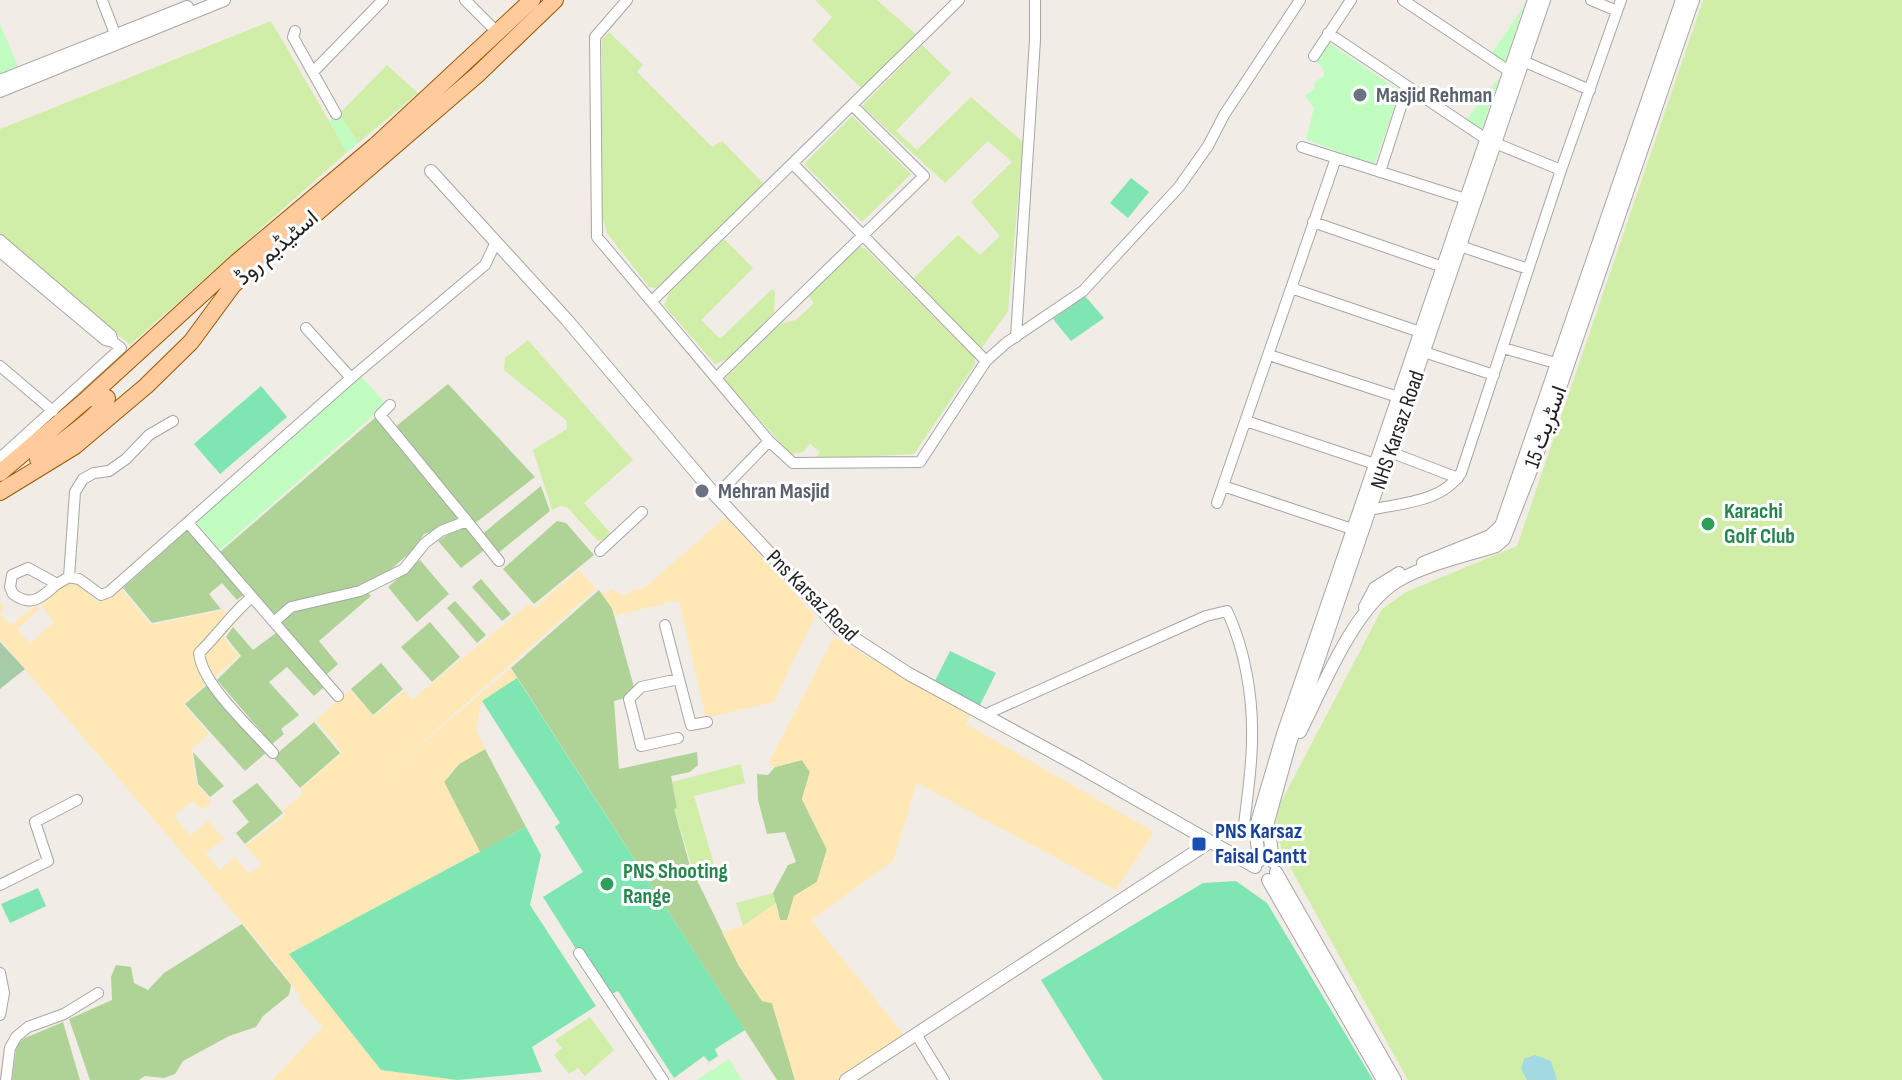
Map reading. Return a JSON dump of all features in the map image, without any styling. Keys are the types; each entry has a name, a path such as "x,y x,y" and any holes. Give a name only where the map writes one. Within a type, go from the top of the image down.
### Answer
{"main road":[{"name":"اسٹیڈیم روڈ","path":"2,483 105,406 107,398 100,395 87,399 122,349 187,309 375,146 532,0"},
{"name":"اسٹیڈیم روڈ","path":"2,483 75,446 146,386 191,342 233,285 477,75 555,0"},
{"path":"146,386 129,383 128,374 162,345 187,309"}],"street":[{"path":"102,0 118,40"},
{"path":"0,91 205,0"},
{"path":"0,81 224,0"},
{"path":"313,72 383,0"},
{"path":"465,0 498,33"},
{"path":"627,0 595,37 597,237 769,441 793,463 920,462 986,361 1083,291 1179,187 1300,0"},
{"path":"652,301 959,0"},
{"path":"1016,337 1035,0"},
{"path":"1314,56 1351,0"},
{"path":"1403,0 1509,71"},
{"path":"1370,510 1433,496 1452,487 1458,478 1619,6 1591,0"},
{"path":"1358,620 1375,588 1384,581 1499,529 1559,364 1682,0"},
{"name":"اسٹریٹ 15","path":"1284,763 1358,620 1385,591 1406,577 1496,546 1504,539 1547,427 1693,0"},
{"name":"NHS Karsaz Road","path":"1383,1080 1266,868 1256,836 1263,802 1480,173 1509,71 1535,1"},
{"name":"NHS Karsaz Road","path":"1491,139 1523,61 1535,1"},
{"path":"295,31 293,37 336,114"},
{"path":"1328,33 1407,88 1491,139 1561,170"},
{"path":"1523,61 1590,90"},
{"path":"1380,172 1407,88"},
{"path":"716,378 924,176 853,106"},
{"path":"1302,147 1466,199"},
{"path":"1217,503 1336,158"},
{"path":"793,164 986,361"},
{"name":"Pns Karsaz Road","path":"431,171 567,320 716,496 840,629 909,674 1210,842 1266,868"},
{"name":"NHS Karsaz Road","path":"1451,256 1466,199 1480,173"},
{"path":"1313,222 1451,256 1528,269"},
{"path":"0,240 111,335 122,349"},
{"path":"57,584 69,577 79,579 101,595 109,592 351,378 485,265 496,242"},
{"path":"0,252 105,340 122,349"},
{"path":"1291,288 1425,333"},
{"path":"306,328 351,378"},
{"name":"NHS Karsaz Road","path":"1403,399 1424,352 1425,333"},
{"path":"1503,348 1559,364"},
{"path":"0,458 122,349"},
{"path":"1424,352 1494,375"},
{"path":"1269,355 1403,399"},
{"path":"0,366 53,411"},
{"path":"390,405 380,415 499,561"},
{"path":"69,577 75,492 83,479 94,473 109,471 126,459 149,435 173,421"},
{"path":"1246,421 1458,478"},
{"path":"716,496 769,441"},
{"name":"NHS Karsaz Road","path":"1358,531 1370,510 1383,458"},
{"path":"1223,486 1358,531"},
{"path":"600,551 642,512"},
{"path":"274,622 291,607 360,591 404,569 425,543 441,531 467,521"},
{"path":"188,523 338,696"},
{"path":"252,597 232,613 217,635 199,653 200,663 219,692 273,753"},
{"path":"984,715 1206,616 1227,611 1248,680 1252,739 1244,826 1256,836"},
{"path":"665,625 691,725 707,722"},
{"path":"678,738 641,746 629,699 641,687 679,679"},
{"name":"NHS Karsaz Road","path":"1307,679 1268,822 1266,868 1395,1080"},
{"path":"0,885 48,861 35,822 77,800"},
{"path":"846,1080 1210,842"},
{"path":"579,953 663,1080"},
{"path":"0,973 4,993 0,1015"},
{"path":"6,1080 10,1048 16,1037 28,1027 64,1014 98,993"},
{"path":"916,1034 944,1080"}],"green space":[{"path":"815,0 877,0 917,35 862,89 812,40 832,17"},
{"name":"Karachi Golf Club","path":"1703,0 1902,0 1902,1080 1408,1080 1284,856 1275,827 1281,802 1382,609 1406,592 1517,546"},
{"path":"1524,6 1505,63 1491,54"},
{"path":"271,21 347,152 130,345 0,233 0,129"},
{"path":"0,24 21,73 0,81"},
{"path":"609,32 643,65 637,72 712,147 722,141 764,184 657,288 649,287 607,233 602,215 602,40"},
{"path":"1326,41 1400,91 1374,165 1306,139 1314,108 1305,96 1315,88 1313,83 1324,76 1315,59"},
{"path":"922,45 951,73 896,131 917,150 971,97 1023,142 1008,311 981,349 913,279 958,235 980,255 1000,236 971,202 1012,162 988,141 945,183 862,106"},
{"path":"387,65 418,93 358,143 339,114"},
{"path":"1500,76 1481,131 1465,121"},
{"path":"339,114 358,143 347,152 329,122"},
{"path":"852,116 911,174 862,222 804,164"},
{"path":"1131,178 1149,192 1128,218 1110,203"},
{"path":"724,239 753,268 701,320 720,339 772,289 775,292 774,313 732,357 715,364 664,305 669,293"},
{"path":"859,247 865,248 975,358 975,364 914,454 815,459 820,452 810,444 803,452 791,454 723,380 782,323 796,320 814,303 808,296"},
{"path":"1085,296 1104,318 1071,341 1053,319"},
{"path":"528,340 633,460 584,503 612,535 605,541 597,540 567,507 552,510 533,450 567,429 566,420 504,370 505,358"},
{"path":"361,376 386,404 220,550 195,521"},
{"path":"448,384 535,477 474,524 394,428"},
{"path":"261,386 287,417 220,474 194,444"},
{"path":"377,416 464,521 424,534 413,550 389,571 369,583 274,616 219,553"},
{"path":"541,486 550,511 497,554 481,535"},
{"path":"557,521 566,523 594,555 534,604 503,569"},
{"path":"466,523 487,548 461,568 438,541"},
{"path":"189,529 245,594 237,600 222,583 209,594 221,609 152,623 123,588"},
{"path":"420,560 449,594 417,622 388,587"},
{"path":"481,579 511,614 502,621 472,587"},
{"path":"599,590 612,608 634,687 628,697 614,701 619,769 697,752 698,765 690,772 671,776 677,808 674,809 690,866 739,966 762,1001 772,1003 795,1080 777,1080 511,668"},
{"path":"366,591 371,596 319,641 338,664 326,675 281,623 295,609"},
{"path":"455,601 486,635 477,643 447,608"},
{"path":"430,622 460,657 432,682 401,647"},
{"path":"233,627 253,650 276,633 324,687 314,696 287,667 269,682 299,715 281,729 284,734 272,744 217,680 241,656 226,637"},
{"path":"0,642 25,669 0,689"},
{"path":"950,651 996,673 980,705 934,683"},
{"path":"381,663 403,689 373,715 351,689"},
{"name":"PNS Shooting Range","path":"517,678 745,1030 715,1049 718,1056 709,1062 704,1056 674,1078 618,991 611,994 581,948 576,949 543,897 583,872 555,827 560,823 482,701"},
{"path":"207,685 267,752 245,771 185,704"},
{"path":"314,722 340,753 300,788 273,757"},
{"path":"485,749 526,827 480,852 444,782 459,764"},
{"path":"193,752 224,786 210,797 198,784"},
{"path":"802,760 810,772 802,799 827,849 817,882 794,896 788,920 780,920 773,893 788,865 796,862 785,832 767,834 758,800 757,774 768,775 775,767"},
{"path":"741,764 745,783 694,796 716,871 695,877 674,809 677,807 672,782"},
{"path":"257,783 283,813 245,844 236,833 249,822 232,801"},
{"path":"526,827 541,855 530,905 596,1006 532,1047 542,1072 457,1080 381,1070 289,954"},
{"path":"1236,881 1267,903 1373,1080 1103,1080 1041,980 1203,883"},
{"path":"38,888 46,906 10,923 1,904"},
{"path":"773,893 776,903 743,926 736,903"},
{"path":"242,924 291,985 289,995 263,1016 256,1027 229,1036 183,1061 175,1074 164,1078 145,1076 139,1080 90,1080 69,1019 112,1000 111,977 116,965 131,967 134,983 148,990 164,973"},
{"path":"590,1017 614,1050 585,1076 578,1068 569,1074 554,1055 562,1048 555,1040"},
{"path":"63,1022 80,1080 12,1080 17,1044"},
{"path":"729,1059 742,1080 697,1080"}],"sand":[{"path":"726,517 815,616 774,702 706,718 679,600 614,616 599,590 606,594 612,589 623,596 644,588"},
{"path":"579,570 596,589 372,786 511,668 517,678 482,701 476,729 485,749 459,764 444,782 480,852 289,954 381,1070 457,1080 272,1080 323,1027 299,1000 301,997 263,947 0,640 0,614 11,625 36,605 40,608 17,629 30,643 54,622 41,605 58,587 70,581 77,583 98,602 120,588 151,625 222,610 227,612 237,603 244,614 223,637 239,656 183,704 209,734 192,749 196,783 211,801 203,810 193,801 174,816 190,836 208,821 224,839 205,853 220,870 235,857 249,874 262,864 245,846 286,815 283,810 303,794 300,790 342,752 316,720 350,690 374,716 404,691 413,699 529,604 534,608"},
{"path":"834,637 970,715 966,724 1154,832 1116,890 917,783 893,861 811,920 905,1036 839,1080 795,1080 772,1003 762,1001 722,932 743,926 776,903 780,920 787,920 794,896 817,882 827,850 802,799 810,772 802,760 775,767 768,764"}],"water":[{"path":"1535,1055 1551,1061 1557,1080 1527,1080 1521,1069 1524,1059"}],"place":[{"name":"Masjid Rehman","path":"1360,95"},
{"name":"Mehran Masjid","path":"702,491"},
{"name":"Karachi Golf Club","path":"1708,524"},
{"name":"PNS Karsaz Faisal Cantt","path":"1199,844"},
{"name":"PNS Shooting Range","path":"607,884"}]}
